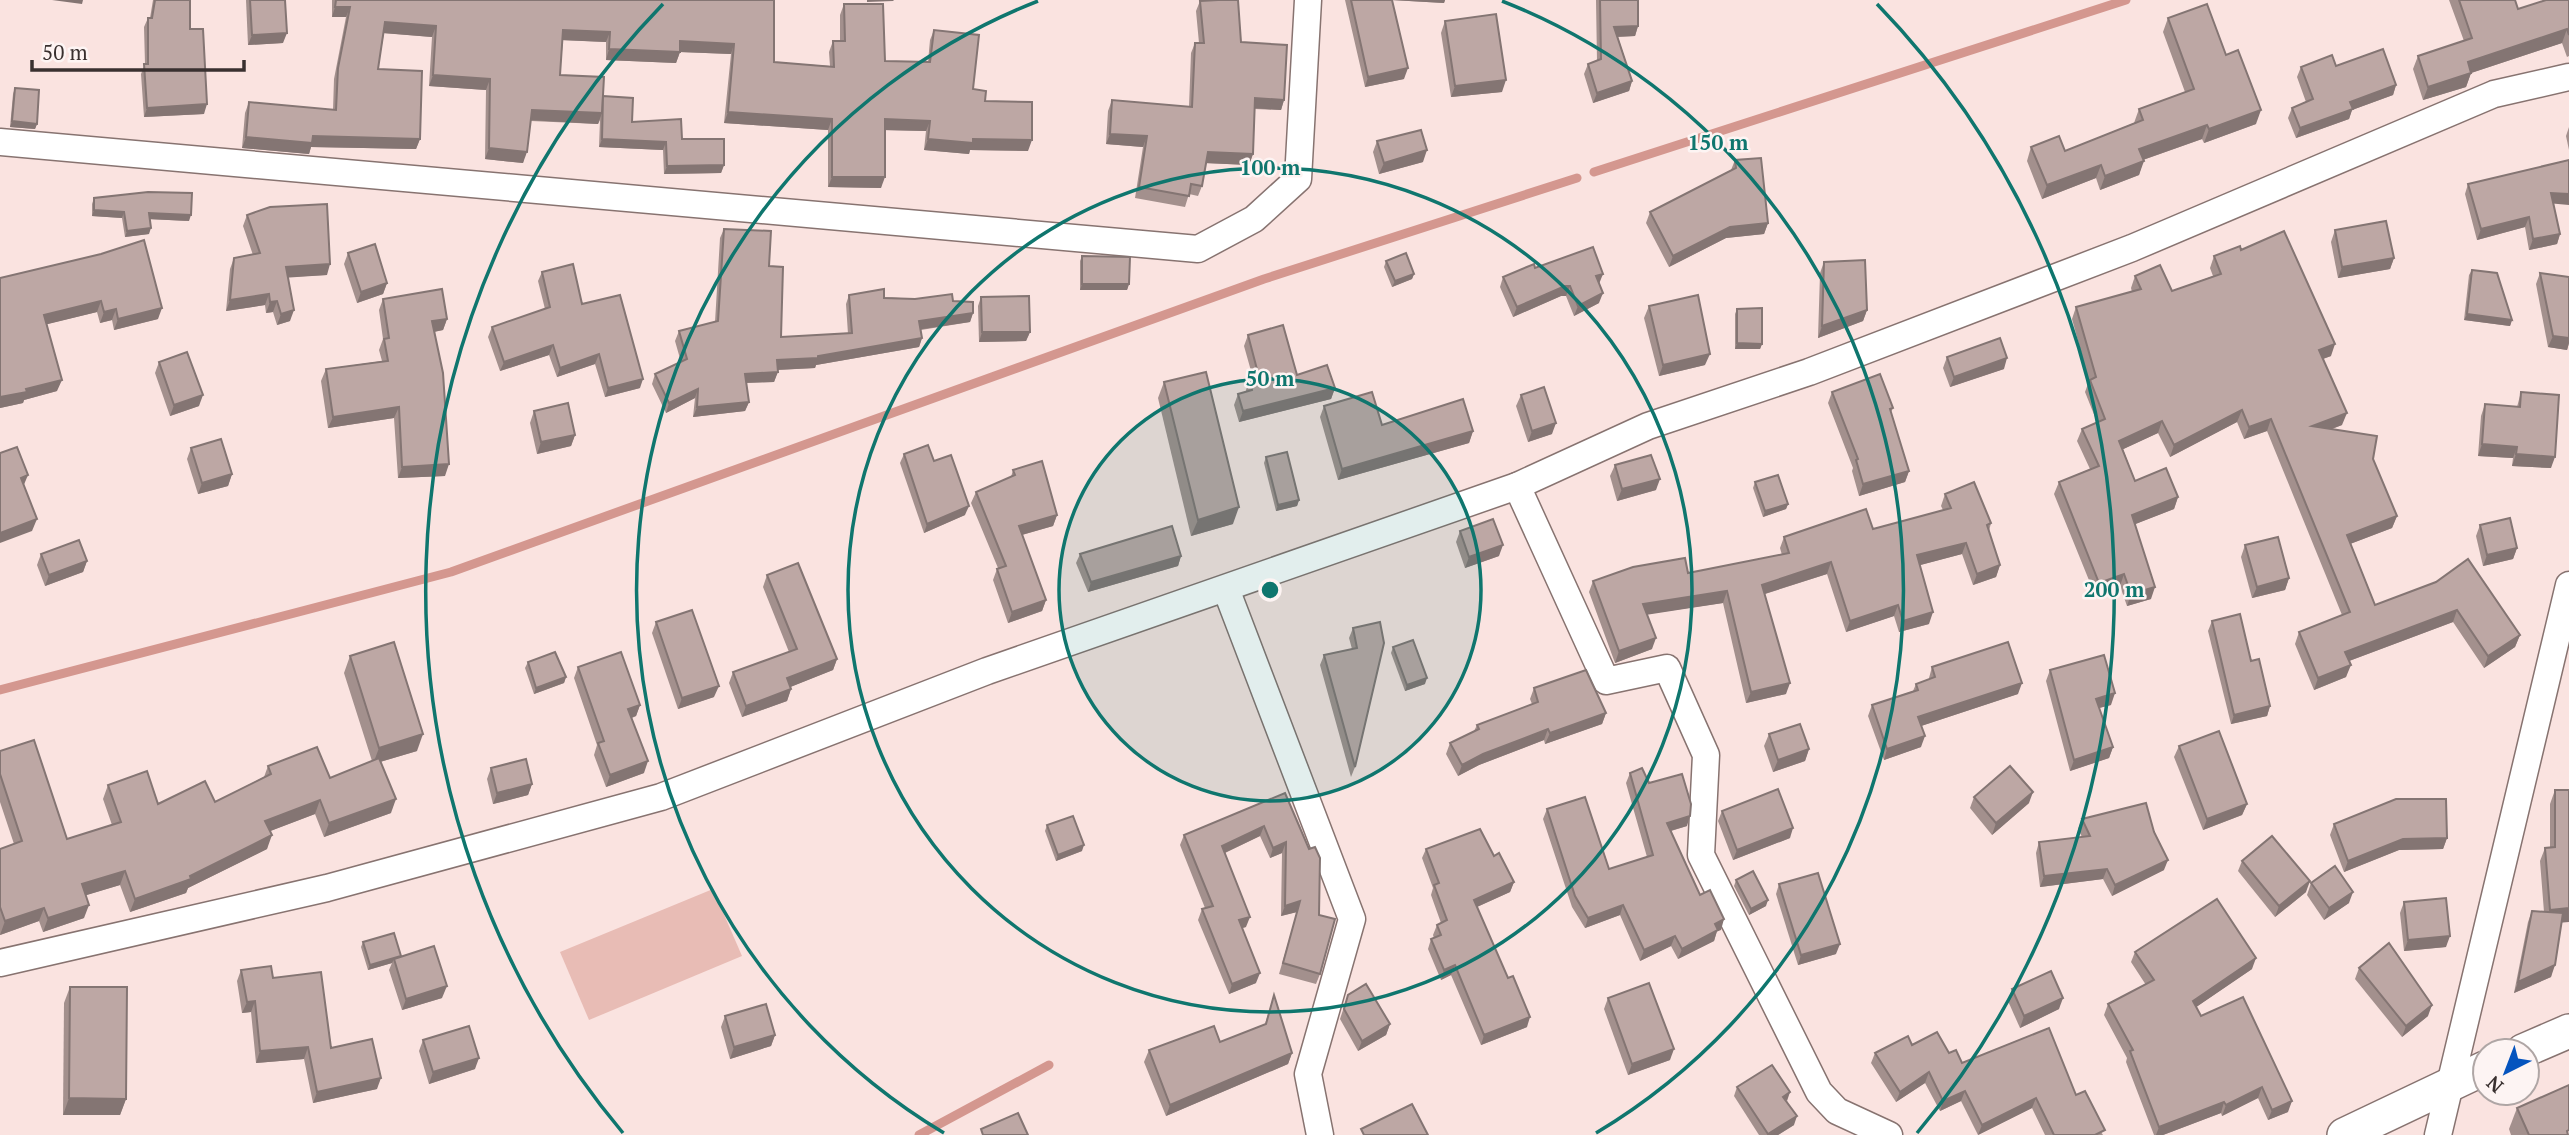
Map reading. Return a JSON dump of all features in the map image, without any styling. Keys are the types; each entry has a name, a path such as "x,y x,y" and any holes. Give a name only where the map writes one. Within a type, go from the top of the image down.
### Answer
{"street":[{"path":"0,142 1198,249 1254,219 1298,180 1308,0"},
{"path":"0,963 327,888 661,797 987,671 1517,486 1648,426 1809,372 2133,248 2494,94 2569,77"},
{"path":"1517,486 1606,681 1667,668 1706,755 1700,855 1819,1092 1837,1111 1889,1135"},
{"path":"2438,1135 2453,1082 2569,585"},
{"path":"1226,589 1352,919 1308,1074 1320,1135"},
{"path":"2541,1043 2569,1031"},
{"path":"2344,1135 2471,1074"}],"shaded area":[{"path":"713,889 742,956 589,1020 560,952"}],"building":[{"path":"155,0 190,0 190,29 203,29 207,104 147,108 144,64 148,64 148,18 152,18"},
{"path":"250,0 285,0 287,33 252,35"},
{"path":"336,0 774,0 774,62 834,67 833,41 845,41 844,4 883,4 885,61 930,62 934,30 979,35 973,89 986,91 985,101 1032,102 1032,140 973,139 973,143 928,139 930,121 885,119 885,177 832,177 832,119 728,112 734,44 680,41 680,52 609,49 610,32 563,30 560,75 604,77 602,113 532,110 527,152 489,148 490,79 433,75 436,26 385,22 378,69 422,71 420,139 313,136 312,143 246,137 249,102 336,110 338,68 350,7 335,7"},
{"path":"1238,0 1241,42 1287,45 1284,100 1255,98 1253,154 1208,152 1202,186 1191,184 1189,196 1139,187 1147,136 1110,134 1112,100 1192,107 1195,43 1204,43 1200,1"},
{"path":"1351,0 1392,0 1408,68 1368,77"},
{"path":"1600,0 1638,0 1638,26 1614,27 1632,81 1597,93 1588,64 1601,59"},
{"path":"2459,0 2515,0 2518,9 2546,0 2569,0 2569,35 2567,29 2468,62 2471,73 2428,87 2418,56 2472,38"},
{"path":"2207,4 2226,55 2238,50 2261,110 2209,129 2207,125 2139,149 2144,161 2105,176 2101,165 2047,185 2031,147 2059,136 2065,151 2143,120 2139,109 2194,89 2168,18"},
{"path":"1496,14 1506,80 1455,86 1445,21"},
{"path":"2383,49 2396,85 2350,102 2353,109 2300,128 2292,108 2313,99 2301,67 2332,55 2336,66"},
{"path":"15,88 39,90 37,124 12,121"},
{"path":"603,96 633,98 632,122 681,119 682,139 724,139 724,165 667,166 666,142 602,139"},
{"path":"1421,130 1427,150 1384,163 1377,141"},
{"path":"1761,158 1768,223 1730,227 1673,256 1650,212 1736,168 1735,160"},
{"path":"2569,160 2569,194 2551,193 2560,234 2533,239 2529,217 2481,229 2468,184"},
{"path":"148,192 192,193 191,215 149,213 151,228 127,231 124,212 94,210 94,198"},
{"path":"327,204 330,264 286,267 294,310 281,314 277,301 270,302 269,294 230,300 234,258 260,253 247,215 270,207"},
{"path":"2386,221 2394,258 2342,267 2335,230"},
{"path":"724,229 771,231 769,266 783,267 781,337 852,333 849,295 884,289 884,298 915,299 952,294 953,301 973,302 973,313 919,321 922,338 818,358 777,360 778,372 745,374 749,402 697,407 698,389 669,403 655,374 687,359 679,331 718,321"},
{"path":"2284,231 2335,344 2319,350 2347,413 2312,426 2377,436 2373,459 2397,516 2347,535 2375,605 2436,582 2468,559 2520,635 2488,656 2457,610 2345,652 2351,665 2318,678 2299,632 2350,612 2271,419 2249,427 2242,410 2174,445 2162,421 2119,441 2135,481 2166,468 2178,497 2132,515 2155,587 2131,594 2124,574 2099,583 2059,482 2099,466 2082,429 2105,419 2090,380 2096,377 2076,307 2141,289 2135,276 2160,265 2172,291 2221,274 2214,256 2240,246 2241,250"},
{"path":"144,240 162,308 118,319 116,309 104,312 101,301 44,315 62,380 26,389 27,392 0,397 0,278 101,254"},
{"path":"375,244 387,283 361,292 348,253"},
{"path":"1593,247 1603,274 1596,276 1603,293 1578,306 1570,286 1565,286 1517,307 1503,277 1534,264 1535,268"},
{"path":"1406,253 1414,274 1395,281 1386,261"},
{"path":"1082,256 1130,257 1129,284 1082,284"},
{"path":"1865,260 1867,310 1822,326 1824,262"},
{"path":"573,264 582,304 620,295 643,379 608,388 599,354 560,368 553,345 504,362 492,327 550,307 542,272"},
{"path":"2472,270 2497,273 2512,320 2467,314"},
{"path":"2540,273 2569,277 2569,338 2553,336"},
{"path":"442,289 447,319 432,321 443,373 449,464 402,467 399,407 333,417 326,369 388,361 384,339 389,338 383,299"},
{"path":"1698,295 1710,354 1663,365 1649,306"},
{"path":"1029,296 1030,332 982,332 981,297"},
{"path":"1762,308 1762,344 1737,343 1737,309"},
{"path":"1283,325 1297,375 1327,365 1335,388 1243,411 1238,394 1252,390 1250,379 1259,377 1248,335"},
{"path":"2000,338 2007,358 1954,377 1947,357"},
{"path":"187,352 203,395 174,405 159,362"},
{"path":"1206,372 1239,507 1198,520 1164,382"},
{"path":"1880,374 1893,408 1890,409 1909,471 1863,484 1856,460 1858,459 1832,392"},
{"path":"1544,387 1556,423 1532,431 1521,395"},
{"path":"1372,392 1382,425 1463,399 1473,431 1342,469 1324,406"},
{"path":"2521,392 2559,395 2555,457 2516,454 2517,447 2482,444 2485,404 2520,407"},
{"path":"568,403 575,435 541,442 534,411"},
{"path":"221,439 232,474 202,483 191,448"},
{"path":"928,445 934,461 951,455 969,506 927,524 904,454"},
{"path":"17,447 28,475 21,478 37,519 0,533 0,453"},
{"path":"1287,452 1299,500 1278,505 1266,457"},
{"path":"1651,455 1660,479 1622,489 1615,465"},
{"path":"1042,461 1057,515 1019,526 1046,600 1012,612 997,569 1006,566 976,492 1015,475 1013,470"},
{"path":"1778,475 1788,504 1765,511 1755,482"},
{"path":"1974,482 1991,523 1987,525 2000,565 1977,574 1966,543 1917,555 1933,612 1903,621 1898,605 1850,621 1831,562 1762,585 1790,683 1751,692 1727,591 1643,604 1656,638 1619,651 1593,581 1633,567 1685,558 1688,573 1789,553 1784,537 1866,509 1873,529 1951,508 1945,494"},
{"path":"2510,518 2517,548 2487,555 2480,525"},
{"path":"1493,519 1503,545 1469,557 1460,531"},
{"path":"1172,526 1181,556 1091,582 1080,554"},
{"path":"2278,537 2289,578 2257,587 2245,545"},
{"path":"79,540 87,561 49,575 41,554"},
{"path":"798,563 837,659 787,678 791,689 746,706 733,672 797,649 767,575"},
{"path":"692,610 719,686 682,698 656,622"},
{"path":"2240,614 2251,661 2259,659 2270,706 2234,715 2212,621"},
{"path":"1380,622 1384,643 1355,767 1324,655 1357,648 1353,628"},
{"path":"1413,640 1427,678 1407,685 1393,647"},
{"path":"394,642 423,734 379,748 350,656"},
{"path":"2008,642 2022,683 1918,717 1925,736 1887,749 1872,705 1918,690 1916,684 1935,677 1932,667"},
{"path":"555,652 566,677 536,688 528,662"},
{"path":"621,652 640,705 628,709 648,761 610,775 598,743 604,741 578,667"},
{"path":"2104,655 2115,693 2096,699 2113,747 2074,760 2050,670"},
{"path":"1586,670 1606,713 1550,733 1548,729 1462,765 1450,743 1479,729 1477,725 1538,702 1534,688"},
{"path":"1800,724 1809,749 1778,760 1769,734"},
{"path":"2219,731 2247,804 2207,819 2179,746"},
{"path":"34,740 67,839 121,822 108,785 147,771 158,804 205,781 215,802 271,774 268,766 317,747 330,778 379,758 396,799 329,823 320,800 265,821 272,835 190,876 191,879 135,899 125,871 82,884 89,905 48,918 44,908 5,921 0,907 0,849 22,841 0,774 0,751"},
{"path":"526,759 532,784 497,793 491,768"},
{"path":"2010,766 2033,792 1996,823 1974,797"},
{"path":"1642,768 1649,783 1682,774 1691,804 1690,816 1667,823 1700,895 1710,890 1724,919 1715,924 1718,930 1682,949 1675,936 1644,950 1623,905 1588,918 1575,896 1547,809 1585,797 1609,869 1653,855 1630,773"},
{"path":"1778,789 1793,828 1737,850 1722,811"},
{"path":"2555,790 2569,790 2569,908 2550,910 2545,848 2555,847"},
{"path":"1285,793 1309,849 1315,847 1320,858 1319,915 1335,919 1320,974 1283,963 1300,901 1285,906 1286,842 1273,848 1264,826 1222,846 1250,917 1239,920 1260,973 1232,984 1202,909 1213,906 1184,835"},
{"path":"2396,799 2446,799 2447,838 2403,839 2348,861 2334,824"},
{"path":"2146,803 2154,832 2168,860 2115,885 2107,869 2044,876 2039,842 2090,836 2082,819"},
{"path":"1073,816 1084,845 1058,855 1047,825"},
{"path":"1480,829 1494,856 1499,853 1514,882 1474,900 1508,978 1513,976 1530,1017 1484,1035 1455,965 1444,970 1431,939 1441,935 1437,925 1447,920 1434,885 1439,883 1426,849"},
{"path":"2272,836 2310,881 2279,906 2242,861"},
{"path":"2335,866 2353,892 2329,908 2311,883"},
{"path":"1753,871 1768,900 1751,909 1736,880"},
{"path":"1818,873 1840,944 1801,955 1779,884"},
{"path":"2446,898 2450,936 2408,940 2404,902"},
{"path":"2217,899 2256,958 2193,1001 2201,1016 2243,997 2292,1101 2272,1110 2262,1087 2226,1105 2224,1102 2159,1127 2130,1051 2133,1050 2108,1004 2154,980 2135,952"},
{"path":"2532,911 2563,913 2555,965 2518,982"},
{"path":"394,933 401,956 370,965 363,942"},
{"path":"2389,943 2432,1005 2406,1026 2359,968"},
{"path":"434,946 447,986 406,999 394,959"},
{"path":"271,966 273,978 321,972 331,1048 372,1039 381,1078 317,1092 308,1047 260,1051 255,1001 247,1002 241,970"},
{"path":"2051,971 2063,998 2024,1016 2012,989"},
{"path":"1649,983 1674,1049 1632,1064 1608,998"},
{"path":"1366,984 1390,1024 1362,1041 1344,1009 1348,995"},
{"path":"70,987 127,987 126,1099 69,1098"},
{"path":"1274,995 1292,1053 1170,1105 1149,1050 1214,1026 1220,1042 1266,1024"},
{"path":"766,1004 775,1035 734,1047 725,1016"},
{"path":"469,1026 479,1058 433,1072 423,1040"},
{"path":"2049,1028 2076,1095 2085,1091 2105,1130 2095,1135 2054,1135 2036,1098 1982,1125 1965,1091 1943,1101 1929,1072 1900,1092 1875,1053 1908,1036 1912,1045 1937,1032 1949,1053 1956,1050 1962,1063"},
{"path":"1772,1065 1790,1092 1783,1097 1797,1116 1768,1134 1737,1087"},
{"path":"2569,1085 2568,1135 2529,1135 2517,1108 2541,1107 2541,1097"},
{"path":"1412,1104 1428,1135 1364,1135 1361,1129"},
{"path":"1018,1113 1028,1135 983,1135 981,1129"}],"waterway":[{"path":"1594,172 2126,0"},
{"path":"0,690 451,572 1264,279 1577,178"},
{"path":"919,1135 1049,1065"}]}
